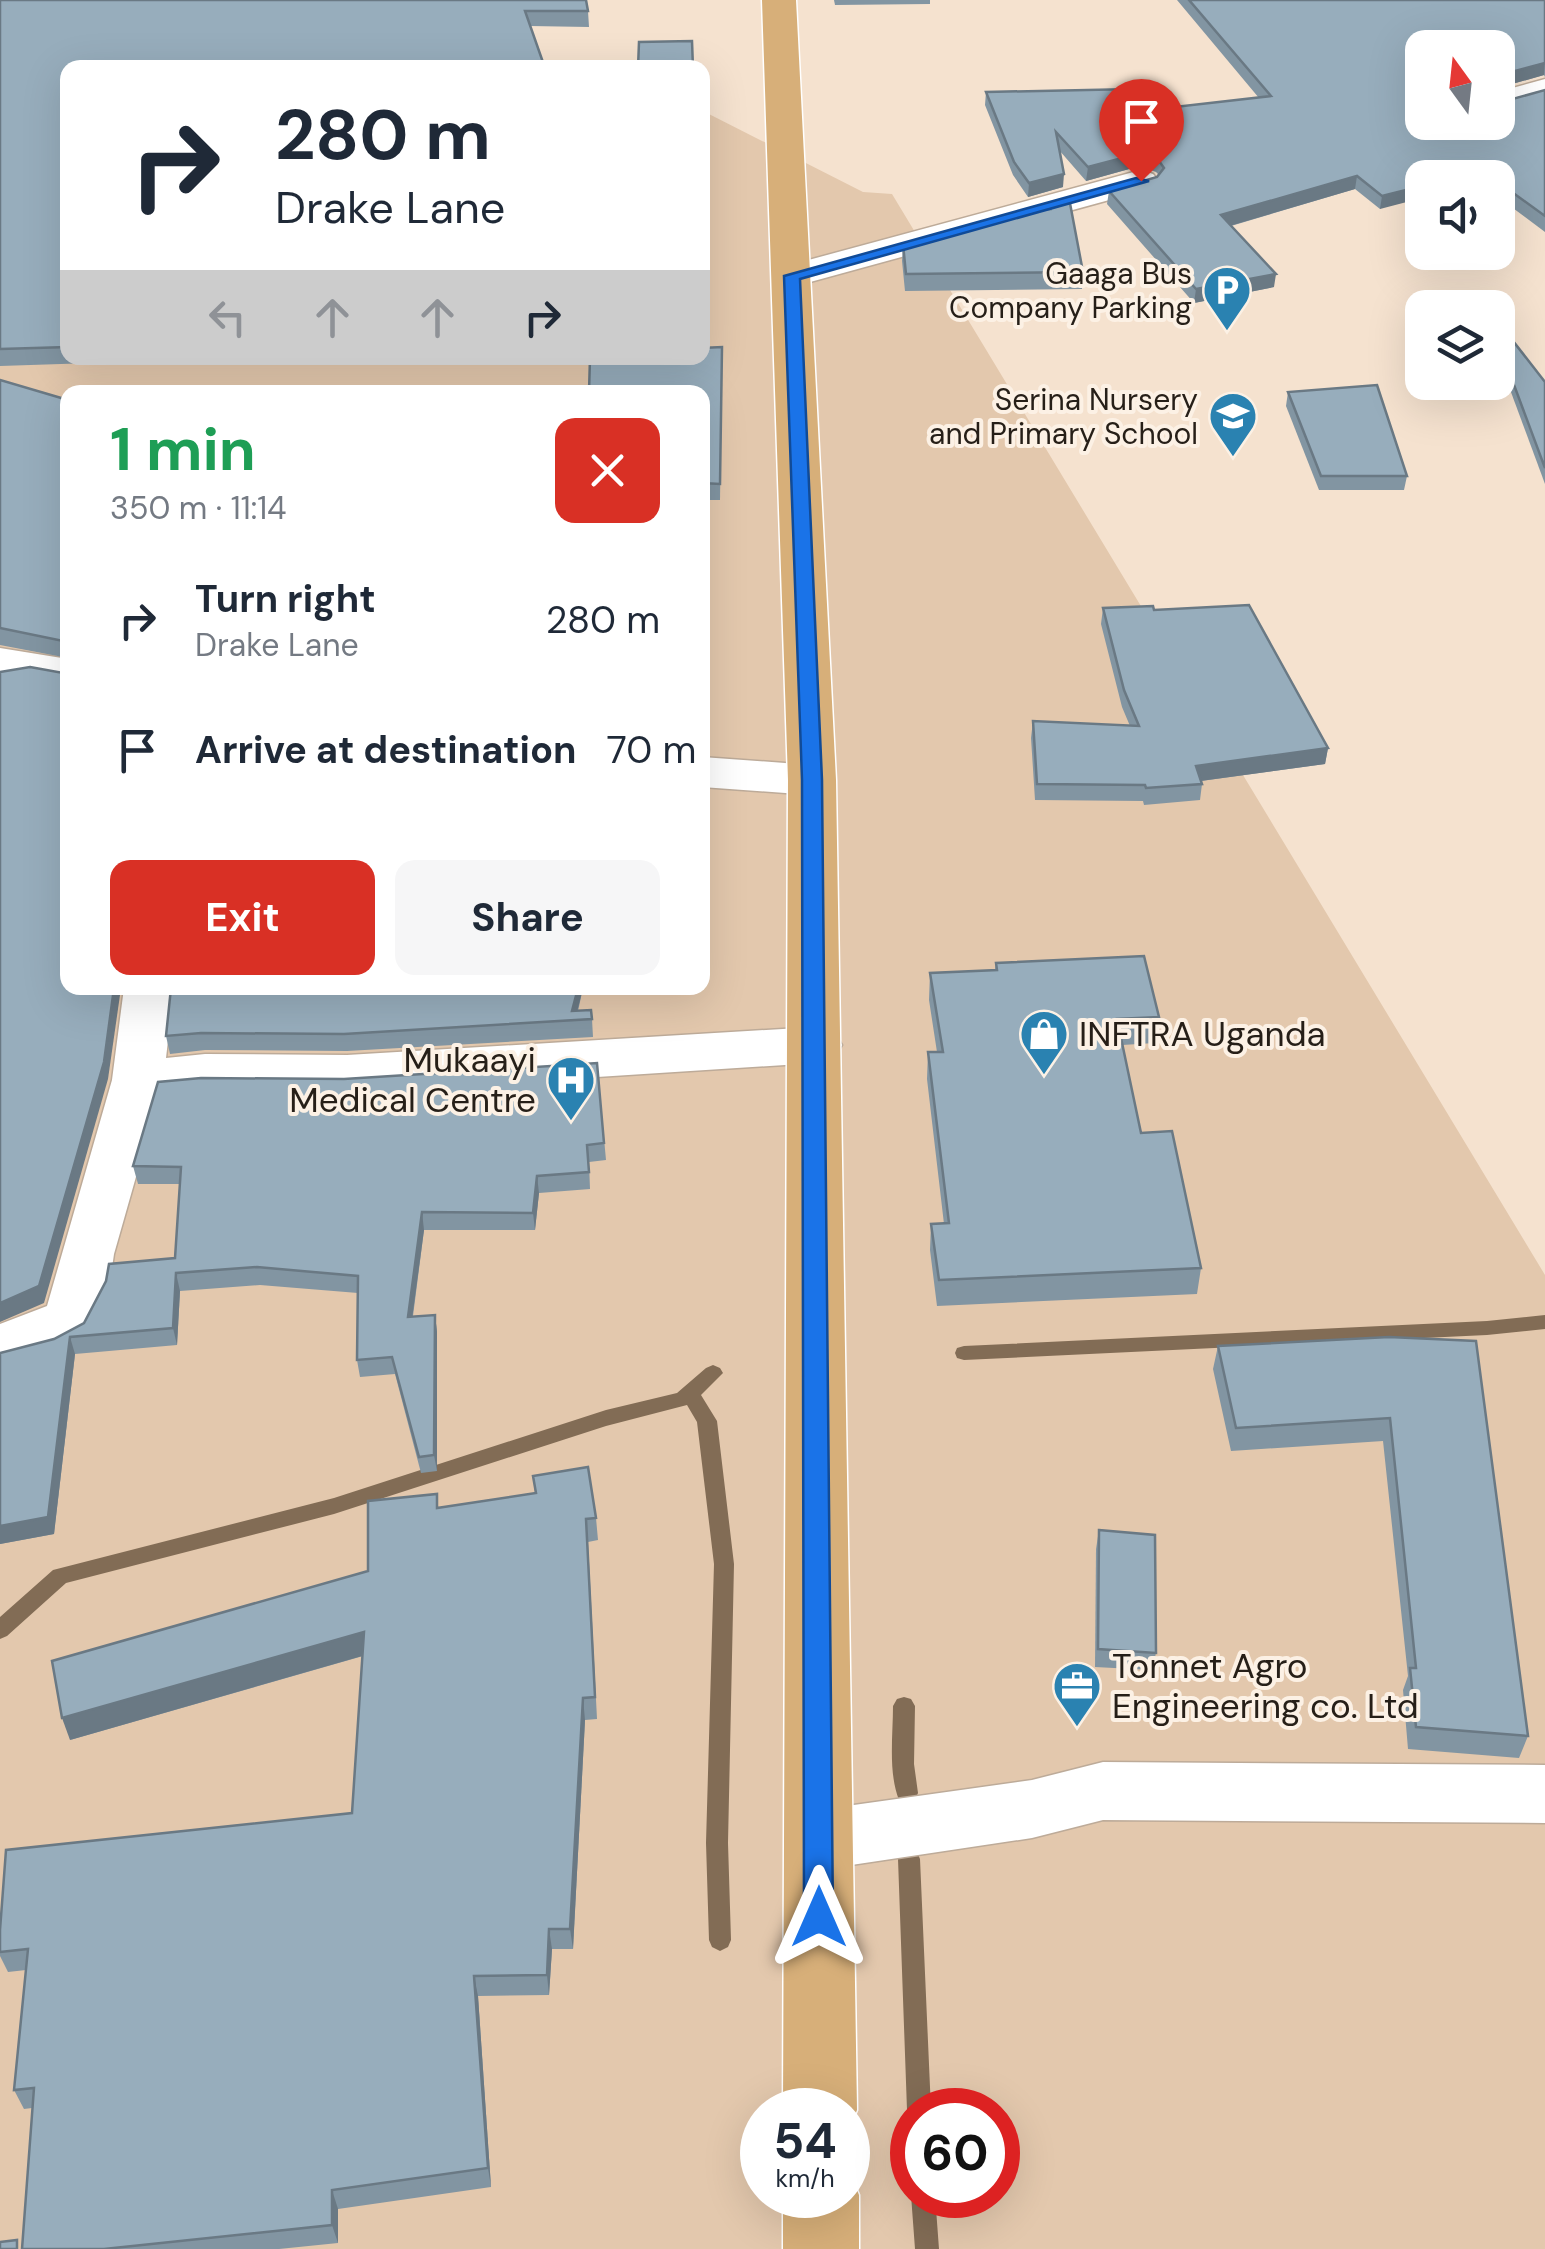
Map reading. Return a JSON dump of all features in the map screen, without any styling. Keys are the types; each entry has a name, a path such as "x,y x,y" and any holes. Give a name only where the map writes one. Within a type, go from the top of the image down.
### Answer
{"main road":[{"path":"779,0 812,780 820,2088"},
{"path":"821,2218 821,2249"}],"street":[{"path":"1515,97 1545,89"},
{"path":"792,276 1141,181"},
{"path":"0,661 60,672"},
{"path":"710,773 812,780"},
{"path":"0,1346 38,1336 67,1321 80,1296 87,1254 138,1080 148,995"},
{"path":"138,1080 205,1073 347,1074 816,1045"},
{"path":"818,1840 1032,1809 1103,1791 1545,1794"}],"shaded area":[{"path":"0,0 60,60 60,365 710,365 710,115 863,192 892,194 1545,1275 1545,2249 0,2249"}],"building":[{"path":"0,0 586,0 588,11 525,11 542,60 60,60 60,347 0,349"},
{"path":"1189,0 1545,0 1545,63 1515,71 1515,30 1405,30 1405,140 1515,140 1515,98 1545,90 1545,216 1515,194 1515,160 1405,160 1405,190 1382,196 1357,176 1221,215 1276,274 1196,289 1109,191 1157,177 1164,168 1157,158 1141,153 1088,167 1056,132 1064,174 1029,183 1014,162 986,92 1134,89 1140,111 1271,96"},
{"path":"692,41 693,60 638,60 639,42"},
{"path":"1069,198 1083,272 906,274 903,244 1028,210 1050,209 1047,204"},
{"path":"1515,344 1545,382 1545,468 1515,388"},
{"path":"722,347 720,484 710,483 710,385 589,385 590,365 710,365 710,348"},
{"path":"0,380 60,398 60,640 0,628"},
{"path":"1377,385 1407,476 1321,476 1288,392"},
{"path":"1249,605 1328,748 1196,766 1202,784 1146,788 1037,784 1033,721 1139,726 1124,690 1103,608 1153,606 1154,610"},
{"path":"30,667 60,672 60,995 113,995 104,1062 39,1286 0,1303 0,672"},
{"path":"1144,956 1159,1017 1117,1019 1141,1133 1172,1131 1201,1268 939,1280 931,1224 949,1223 928,1052 943,1052 930,973 997,970 996,963"},
{"path":"170,995 576,995 572,1011 591,1010 592,1019 344,1034 166,1036"},
{"path":"597,1063 604,1143 587,1145 589,1172 537,1176 533,1213 422,1212 408,1317 435,1315 434,1455 419,1457 392,1357 357,1360 358,1276 257,1267 176,1273 173,1328 70,1337 48,1517 0,1526 0,1353 54,1339 84,1323 106,1281 109,1264 175,1258 181,1167 133,1166 158,1082 201,1078 344,1079"},
{"path":"1389,1337 1476,1341 1528,1736 1416,1727 1410,1668 1416,1668 1390,1418 1236,1428 1218,1346"},
{"path":"588,1467 596,1518 586,1519 595,1697 583,1698 570,1929 549,1929 547,1975 474,1976 488,2168 332,2190 332,2225 104,2249 22,2249 34,2088 14,2090 28,1949 0,1952 6,1850 352,1813 364,1632 62,1718 52,1661 368,1571 368,1501 437,1494 437,1508 536,1493 533,1476"},
{"path":"1099,1530 1155,1535 1156,1653 1098,1649"},
{"path":"17,2240 17,2249 0,2249 0,2242"}],"waterway":[{"path":"964,1353 1545,1322"},
{"path":"689,1394 713,1373"},
{"path":"0,1630 60,1576 334,1506 606,1418 683,1399 689,1394"},
{"path":"689,1394 707,1421 724,1564 717,1843 720,1940"},
{"path":"904,1706 907,1793"},
{"path":"909,1859 918,2088"},
{"path":"925,2218 927,2249"}],"place":[{"name":"Gaaga Bus Company Parking","path":"1227,332"},
{"name":"Serina Nursery and Primary School","path":"1233,458"},
{"name":"INFTRA Uganda","path":"1044,1076"},
{"name":"Mukaayi Medical Centre","path":"571,1122"},
{"name":"Tonnet Agro Engineering co. Ltd","path":"1077,1728"}],"route":[{"path":"819,1917 812,780 792,276 1141,181"}]}
